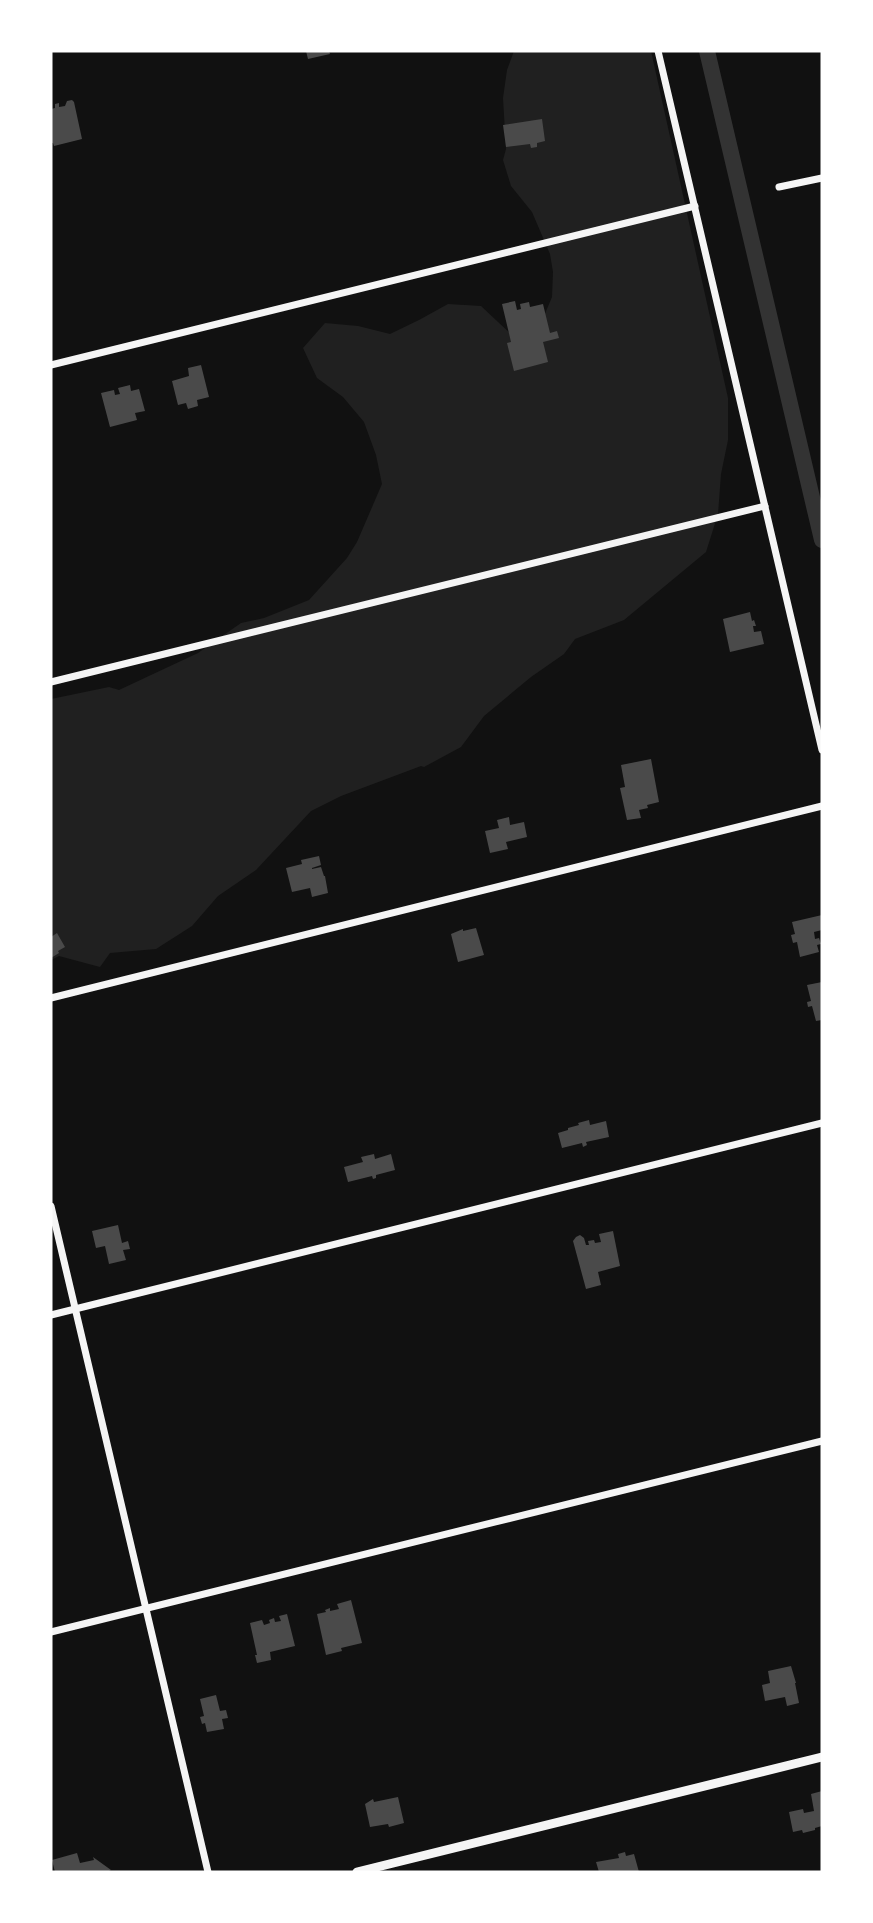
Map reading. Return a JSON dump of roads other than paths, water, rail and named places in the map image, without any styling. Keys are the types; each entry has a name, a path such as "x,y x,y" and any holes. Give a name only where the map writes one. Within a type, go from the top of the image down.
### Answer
{"street":[{"path":"658,51 822,750"},
{"path":"779,187 822,178"},
{"path":"51,365 695,206"},
{"path":"51,681 765,506"},
{"path":"51,998 822,806"},
{"path":"51,1315 822,1123"},
{"path":"51,1206 208,1872"},
{"path":"51,1632 822,1441"},
{"path":"357,1872 822,1757"}],"waterway":[{"path":"707,51 822,540"}]}
